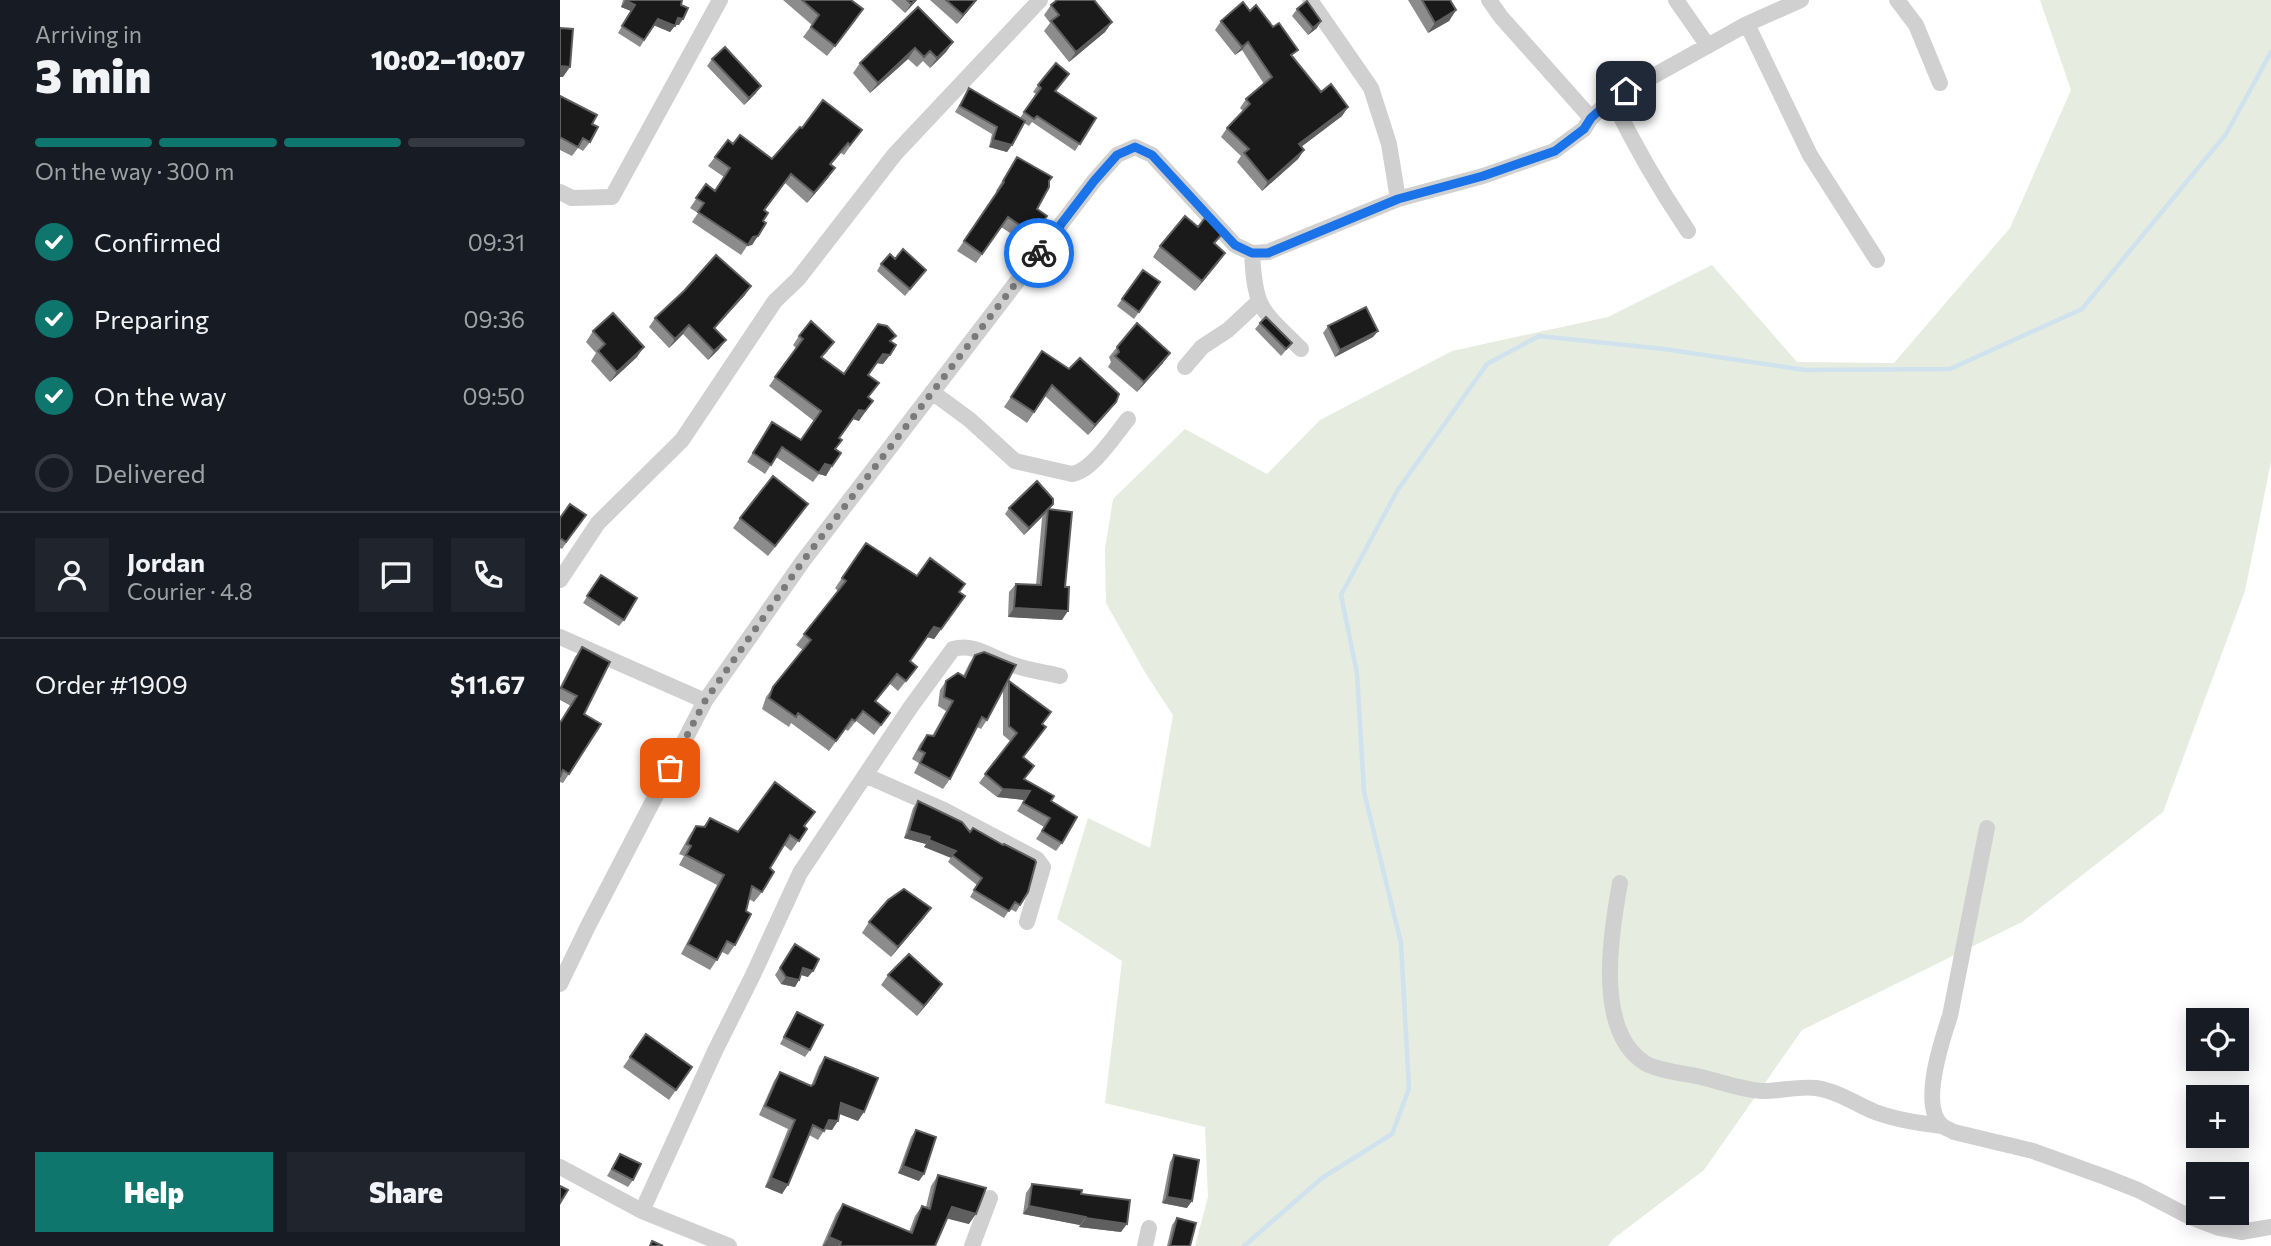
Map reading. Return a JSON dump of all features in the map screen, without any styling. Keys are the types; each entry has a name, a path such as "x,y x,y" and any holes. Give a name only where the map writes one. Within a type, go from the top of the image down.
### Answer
{"street":[{"path":"560,192 572,198 612,197 720,0"},
{"path":"560,580 598,523 682,440 775,301 798,279 895,154 1040,0"},
{"path":"1310,0 1371,88 1389,145 1398,199"},
{"path":"1489,0 1591,118"},
{"path":"1676,0 1708,46"},
{"path":"560,985 705,701 803,561 1094,181 1117,155 1135,147 1152,155 1235,245 1252,253 1268,253 1398,199 1483,176 1555,151 1584,129 1591,118 1612,99 1747,24 1801,0"},
{"path":"1897,0 1916,24 1940,83"},
{"path":"1747,24 1811,155 1877,260"},
{"path":"1612,99 1651,176 1688,231"},
{"path":"1252,253 1258,302 1268,317 1301,349"},
{"path":"1185,367 1202,347 1228,330 1258,302"},
{"path":"932,392 970,420 1015,461 1027,466 1072,474 1088,467 1128,419"},
{"path":"560,637 705,701"},
{"path":"642,1211 800,873 910,708 953,649 964,646 1011,665 1060,676"},
{"path":"867,776 944,810 1037,859 1044,867 1027,922"},
{"path":"1942,1126 1933,1105 1934,1078 1940,1046 1950,1016 1987,828"},
{"path":"1620,883 1611,933 1609,976 1614,1017 1628,1048 1646,1064 1742,1088 1764,1091 1794,1087 1819,1088 1875,1112 1905,1121 1942,1126 1954,1132 2033,1151 2138,1190 2188,1216 2219,1228 2241,1232 2271,1227"},
{"path":"560,1167 642,1211 729,1246"},
{"path":"972,1246 990,1198"},
{"path":"1145,1246 1149,1228"}],"shaded area":[{"path":"2040,0 2271,0 2271,462 2245,591 2163,812 2022,922 1802,1030 1704,1170 1613,1239 1608,1246 1195,1246 1208,1197 1205,1127 1105,1103 1122,961 1057,919 1088,818 1150,848 1173,715 1146,674 1106,603 1105,549 1113,499 1185,429 1267,474 1320,420 1452,351 1608,317 1712,265 1797,362 1894,363 2010,228 2071,90"}],"building":[{"path":"625,0 682,0 681,5 688,8 683,19 678,18 675,26 658,19 644,40 622,26 635,5"},
{"path":"802,0 851,0 863,9 835,46 811,27 819,15"},
{"path":"946,0 976,0 963,15"},
{"path":"1057,0 1094,0 1112,22 1076,52 1051,21 1059,15 1051,5"},
{"path":"1422,0 1450,0 1456,10 1435,23"},
{"path":"1307,1 1321,21 1313,28 1297,9"},
{"path":"1243,2 1250,11 1256,5 1273,27 1279,23 1298,50 1291,55 1321,92 1331,84 1348,107 1299,144 1304,150 1268,182 1244,153 1249,149 1227,128 1250,104 1246,99 1272,77 1248,42 1242,47 1221,21"},
{"path":"918,7 953,42 937,58 930,51 924,57 915,48 878,83 860,63"},
{"path":"560,28 573,29 570,67 560,66"},
{"path":"725,47 761,86 749,98 712,59"},
{"path":"1056,63 1069,74 1055,91 1096,118 1080,144 1037,116 1034,119 1024,112 1041,88 1038,85"},
{"path":"969,88 1025,121 1012,145 993,140 997,127 960,106"},
{"path":"560,96 597,115 592,124 598,127 590,142 583,138 578,147 560,137"},
{"path":"823,100 862,130 830,164 835,168 814,193 791,174 764,210 768,213 763,221 766,223 748,245 698,212 704,203 696,198 706,184 715,191 730,168 715,157 728,140 733,144 740,135 772,159 800,127 802,128"},
{"path":"1017,157 1052,177 1037,209 1047,216 1034,235 1008,217 982,254 964,241 1004,182"},
{"path":"1185,216 1198,227 1205,218 1223,233 1214,243 1225,253 1202,281 1160,246"},
{"path":"903,249 926,270 910,289 881,264 890,254 895,259"},
{"path":"716,255 751,286 714,328 726,340 714,351 689,325 675,339 655,318"},
{"path":"1143,270 1160,282 1139,312 1122,299"},
{"path":"1366,307 1378,331 1340,350 1328,326"},
{"path":"613,313 644,347 617,372 598,351 605,344 593,331"},
{"path":"1266,317 1292,343 1286,349 1260,323"},
{"path":"811,321 834,342 821,357 844,374 878,324 887,326 896,336 890,341 896,345 890,355 883,354 868,375 879,383 868,397 873,401 865,411 859,410 839,438 842,440 835,449 841,453 832,466 825,464 819,473 782,447 771,465 753,453 772,422 801,440 821,411 775,377 803,339 799,336"},
{"path":"1137,323 1170,353 1144,382 1115,356 1119,352 1117,347"},
{"path":"1042,351 1069,369 1080,358 1119,394 1116,402 1095,425 1052,385 1034,412 1011,397"},
{"path":"773,476 808,504 775,546 740,518"},
{"path":"1037,481 1053,499 1053,504 1029,528 1009,508"},
{"path":"570,504 586,515 566,542 560,538 560,518"},
{"path":"1048,509 1072,512 1065,587 1069,587 1068,611 1014,608 1016,584 1041,585"},
{"path":"866,543 917,576 930,558 965,584 959,592 965,596 941,629 934,627 910,661 917,667 906,681 897,674 875,701 890,713 881,725 863,711 855,721 852,719 836,741 798,713 796,717 769,698 773,687 811,640 804,634 846,581 842,578"},
{"path":"601,575 637,598 624,620 587,596"},
{"path":"582,647 610,662 584,714 601,724 569,774 563,770 560,777 560,723 577,696 561,688"},
{"path":"984,652 1016,665 987,720 982,717 950,779 920,763 925,753 919,750 927,735 934,736 953,701 944,697 946,681 958,673 965,677 975,655"},
{"path":"1009,681 1051,712 1042,724 1046,727 1023,757 1034,766 1024,779 1054,796 1051,801 1077,817 1062,843 1042,831 1050,818 1023,803 1030,791 1003,789 985,774 1017,733 1009,726"},
{"path":"775,782 815,812 804,826 807,829 799,841 790,835 770,868 774,872 762,892 752,886 746,911 751,914 735,945 727,941 717,960 688,944 724,875 686,855 691,846 687,844 696,826 705,827 710,818 738,832"},
{"path":"918,801 962,822 970,832 973,828 1035,860 1028,892 1020,905 1015,902 1009,911 974,890 982,878 952,855 956,851 929,840 930,837 909,831"},
{"path":"904,889 931,908 898,947 869,922 888,900"},
{"path":"795,944 819,959 813,971 803,968 799,980 786,977 780,968"},
{"path":"909,954 942,984 924,1006 888,975"},
{"path":"797,1012 823,1025 810,1050 784,1037"},
{"path":"646,1034 692,1067 676,1090 630,1057"},
{"path":"825,1057 878,1078 864,1112 841,1103 838,1121 829,1120 824,1131 813,1125 788,1185 771,1178 795,1120 765,1106 780,1072 811,1086"},
{"path":"916,1130 936,1137 924,1174 903,1166"},
{"path":"620,1154 641,1164 633,1180 612,1169"},
{"path":"1174,1155 1199,1160 1192,1201 1167,1197"},
{"path":"938,1175 986,1188 976,1214 952,1207 935,1246 840,1246 841,1242 829,1237 843,1204 912,1233 922,1206 930,1209"},
{"path":"1032,1184 1082,1190 1081,1194 1130,1200 1127,1224 1029,1206"},
{"path":"560,1186 568,1190 560,1203"},
{"path":"1177,1218 1196,1223 1190,1246 1170,1246"},
{"path":"652,1241 663,1246 650,1246"}],"waterway":[{"path":"1244,1246 1322,1178 1392,1134 1409,1089 1401,943 1364,792 1357,673 1341,595 1397,491 1487,364 1539,336 1664,349 1805,370 1950,369 2082,309 2226,134 2271,52"}],"way so far":[{"path":"670,768 705,701 803,561 1039,253"}],"route":[{"path":"1039,253 1117,155 1135,147 1152,155 1235,245 1252,253 1268,253 1398,199 1483,176 1555,151 1584,129 1591,118 1612,99 1626,91"}]}
